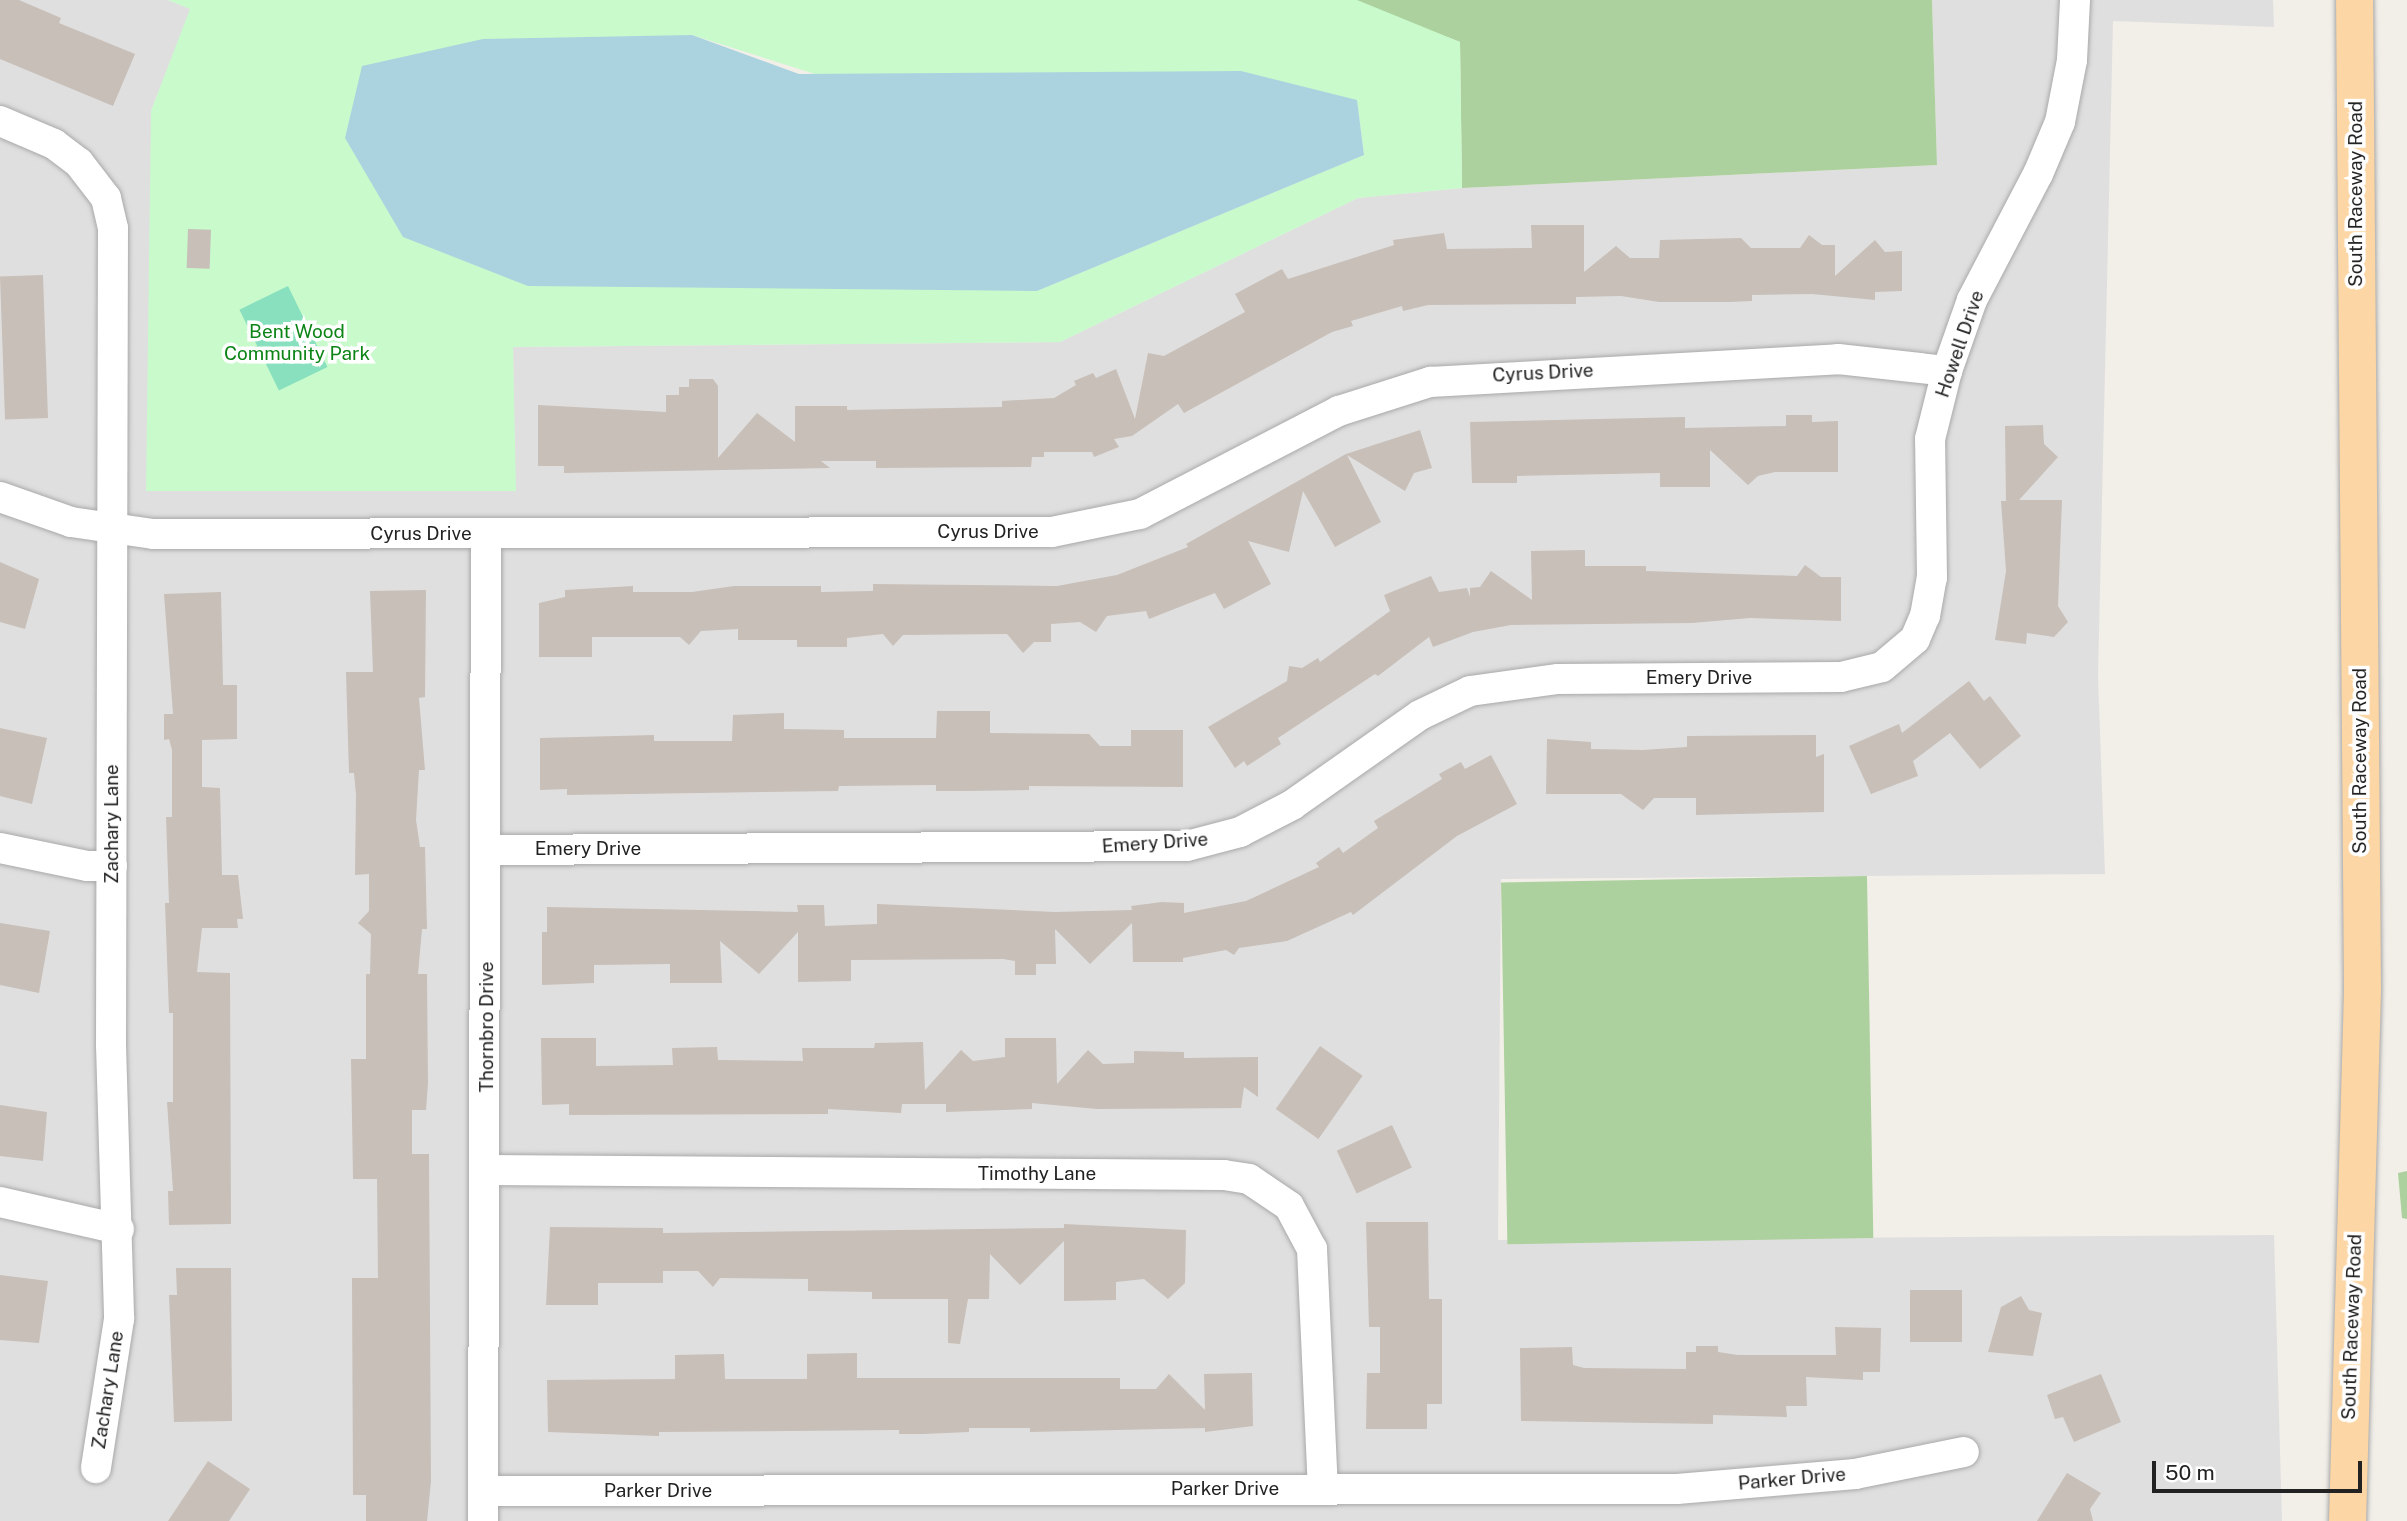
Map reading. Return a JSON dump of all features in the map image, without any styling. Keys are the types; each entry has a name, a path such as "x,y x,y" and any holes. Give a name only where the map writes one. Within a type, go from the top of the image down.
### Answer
{"main road":[{"name":"South Raceway Road","path":"2347,1521 2362,989 2354,0"}],"street":[{"name":"Howell Drive","path":"1899,655 1915,639 1929,604 1930,439 1947,371 1972,300 2038,174 2060,122 2072,60 2075,0"},
{"name":"Zachary Lane","path":"0,121 54,144 96,182 106,198 113,228 111,1045 119,1229 119,1319 96,1468"},
{"name":"Cyrus Drive","path":"0,497 71,522 153,534 1082,529 1168,503 1339,411 1430,382 1838,359 1947,371"},
{"name":"Thornbro Drive","path":"483,1521 488,850 486,534"},
{"name":"Emery Drive","path":"488,850 1187,846 1240,832 1292,805 1420,715 1470,691 1558,679 1841,677 1867,673 1899,655"},
{"path":"0,848 87,866 112,866"},
{"name":"Timothy Lane","path":"486,1170 1224,1175 1249,1179 1289,1206 1312,1249 1323,1489"},
{"path":"0,1202 119,1229"},
{"name":"Parker Drive","path":"484,1491 1677,1489 1855,1474 1964,1452"}],"shaded area":[{"path":"0,0 168,0 191,9 151,111 515,491 513,347 1060,342 1358,198 1462,188 1937,165 1932,0 2273,0 2274,27 2113,21 2098,676 2105,874 1501,879 1498,1240 2274,1235 2282,1521 0,1521"}],"green space":[{"name":"Bent Wood Community Park","path":"168,0 1357,0 1460,42 1462,188 1358,198 1060,342 513,347 516,491 146,491 151,111 190,9","holes":["692,35 815,74 1357,100 1364,155 1037,291"]},
{"path":"1350,0 1932,0 1937,165 1462,188 1460,42"},
{"path":"288,286 327,367 279,391 239,310"},
{"path":"1867,876 1873,1238 1507,1244 1501,882"},
{"path":"2407,1171 2407,1219 2402,1218 2398,1173"}],"water":[{"path":"692,35 799,74 1241,71 1357,100 1364,155 1037,291 528,286 403,237 345,138 362,66 483,39"}],"building":[{"path":"0,0 19,0 61,18 59,23 135,54 113,106 0,59"},
{"path":"1531,225 1584,225 1584,272 1616,246 1630,258 1659,258 1660,240 1741,238 1751,248 1800,248 1809,235 1822,245 1835,245 1835,276 1875,240 1885,252 1902,251 1902,291 1875,292 1875,300 1812,294 1752,295 1752,301 1659,302 1621,296 1576,297 1576,304 1428,305 1403,311 1402,306 1351,321 1353,326 1332,332 1184,413 1178,404 1132,436 1114,439 1119,447 1094,457 1092,452 1044,452 1044,457 1032,457 1031,467 876,468 876,461 821,461 830,468 564,473 564,466 538,466 538,405 666,412 666,395 679,395 679,387 689,387 689,379 713,379 718,386 718,458 757,413 795,442 795,406 847,406 847,410 1002,407 1002,401 1054,398 1076,385 1074,381 1093,373 1096,378 1116,369 1135,419 1148,353 1164,356 1245,312 1235,294 1282,269 1288,279 1394,245 1393,240 1444,233 1447,249 1532,248"},
{"path":"188,229 211,230 210,269 187,268"},
{"path":"43,275 48,418 5,419 0,277"},
{"path":"1786,415 1812,415 1812,422 1838,421 1838,472 1775,472 1758,476 1748,485 1710,450 1710,487 1660,487 1660,473 1517,476 1517,483 1472,483 1470,422 1685,417 1685,428 1786,426"},
{"path":"2043,425 2044,444 2058,457 2019,500 2062,500 2058,606 2068,622 2054,637 2027,633 2026,644 1995,640 2006,571 2001,501 2006,501 2005,426"},
{"path":"1420,430 1432,468 1414,473 1405,491 1347,455 1381,522 1335,547 1303,491 1289,552 1248,541 1271,584 1224,609 1215,593 1149,619 1146,611 1107,616 1096,632 1080,622 1051,624 1051,642 1034,642 1023,653 1007,634 903,635 893,646 883,634 847,638 847,647 797,647 797,640 738,640 738,629 701,631 689,645 680,637 592,637 592,657 539,657 539,603 565,597 565,590 633,586 633,592 692,592 734,586 821,586 821,592 873,591 873,584 1057,586 1117,575 1188,547 1186,544 1346,454"},
{"path":"1585,550 1585,566 1646,566 1646,571 1797,576 1805,565 1821,577 1841,577 1841,621 1750,618 1692,623 1511,625 1473,632 1433,647 1429,637 1378,676 1375,674 1278,738 1281,744 1247,766 1244,761 1235,768 1208,727 1287,681 1289,666 1302,668 1318,658 1320,662 1390,611 1384,595 1431,576 1439,592 1467,588 1470,597 1470,588 1480,587 1491,571 1532,600 1531,551"},
{"path":"0,562 39,579 25,629 0,622"},
{"path":"426,590 425,697 419,698 425,770 419,770 416,820 420,847 425,847 427,929 422,929 418,974 427,974 428,1083 426,1110 412,1110 412,1154 429,1154 431,1481 427,1521 366,1521 366,1495 353,1495 352,1278 378,1278 377,1179 353,1179 351,1059 366,1059 366,974 370,974 371,934 358,923 369,911 369,874 355,875 356,795 354,773 349,773 346,672 373,672 370,591"},
{"path":"221,592 223,685 237,685 237,739 202,740 202,787 220,788 222,875 238,875 243,919 237,919 238,928 202,928 197,972 230,973 231,1224 169,1225 168,1191 173,1191 167,1102 173,1102 173,1013 169,1013 165,903 169,903 166,817 172,817 172,750 169,739 164,740 164,714 173,714 164,594"},
{"path":"1969,681 1984,701 1990,696 2021,736 1980,769 1950,733 1913,761 1918,776 1871,794 1849,746 1899,724 1902,733"},
{"path":"937,711 990,711 990,733 1089,734 1100,746 1131,746 1131,730 1183,730 1183,787 1029,786 1029,790 936,791 936,785 839,786 838,791 567,795 567,789 540,790 540,738 654,735 654,741 732,741 733,715 784,713 784,729 844,730 844,738 936,738"},
{"path":"0,728 47,738 32,804 0,796"},
{"path":"1816,735 1816,757 1824,754 1824,812 1696,815 1696,798 1654,798 1643,810 1621,794 1546,794 1547,739 1591,742 1591,749 1643,750 1687,747 1687,736"},
{"path":"1491,755 1517,804 1457,836 1353,915 1351,912 1287,941 1239,948 1234,955 1226,950 1183,958 1183,962 1133,962 1132,923 1090,964 1055,929 1056,964 1036,964 1036,975 1015,975 1015,961 1003,959 851,960 851,981 798,982 798,932 759,974 720,941 722,983 670,983 670,964 594,965 594,983 542,985 542,932 547,932 547,907 798,912 797,905 824,905 825,926 877,924 877,904 1055,912 1132,910 1131,906 1162,902 1184,903 1184,913 1246,901 1319,867 1316,863 1339,847 1343,853 1378,828 1374,821 1442,779 1439,774 1461,762 1465,769"},
{"path":"0,923 50,931 39,993 0,985"},
{"path":"541,1038 596,1038 596,1066 673,1065 672,1048 717,1047 718,1060 803,1061 802,1048 874,1048 875,1043 923,1042 925,1090 961,1050 973,1061 1005,1057 1005,1038 1056,1038 1057,1084 1088,1050 1103,1064 1134,1063 1134,1051 1184,1052 1184,1058 1258,1057 1258,1097 1244,1087 1241,1108 1097,1109 1032,1103 1032,1109 946,1112 946,1104 902,1104 901,1113 828,1109 828,1114 569,1115 569,1104 542,1105"},
{"path":"1320,1046 1363,1076 1318,1139 1276,1109"},
{"path":"0,1105 47,1112 43,1161 0,1156"},
{"path":"1392,1125 1412,1168 1357,1193 1337,1151"},
{"path":"1366,1222 1428,1222 1429,1299 1442,1299 1442,1404 1427,1404 1427,1429 1366,1429 1367,1373 1380,1373 1380,1327 1369,1327"},
{"path":"1064,1224 1186,1230 1185,1283 1168,1299 1144,1279 1116,1282 1116,1300 1064,1301 1064,1241 1020,1285 990,1254 989,1299 968,1299 960,1344 948,1343 948,1299 872,1299 872,1292 808,1291 808,1279 720,1278 713,1287 698,1271 663,1271 663,1283 598,1283 598,1305 546,1305 550,1227 663,1228 663,1233 1064,1228"},
{"path":"176,1268 231,1268 232,1421 174,1422 169,1295 177,1295"},
{"path":"0,1275 48,1281 39,1343 0,1340"},
{"path":"1910,1290 1962,1290 1962,1342 1910,1342"},
{"path":"2021,1296 2029,1310 2042,1313 2033,1356 1988,1352 2001,1307"},
{"path":"1835,1327 1881,1328 1880,1372 1863,1372 1863,1380 1806,1377 1807,1406 1786,1406 1787,1417 1713,1415 1713,1424 1521,1421 1520,1348 1572,1347 1573,1365 1584,1368 1686,1369 1686,1352 1696,1352 1696,1346 1718,1346 1718,1352 1738,1355 1836,1355"},
{"path":"857,1353 857,1378 1120,1378 1120,1389 1156,1389 1169,1374 1205,1410 1204,1374 1252,1373 1253,1426 1205,1432 1205,1428 1030,1432 1030,1428 969,1428 969,1432 923,1434 899,1434 899,1430 659,1432 659,1436 548,1432 547,1380 675,1379 675,1355 724,1354 725,1379 807,1379 807,1354"},
{"path":"2101,1374 2121,1422 2074,1442 2063,1417 2055,1419 2047,1395"},
{"path":"208,1461 250,1489 229,1521 168,1521"},
{"path":"2067,1473 2101,1493 2090,1509 2093,1521 2037,1521"}]}
